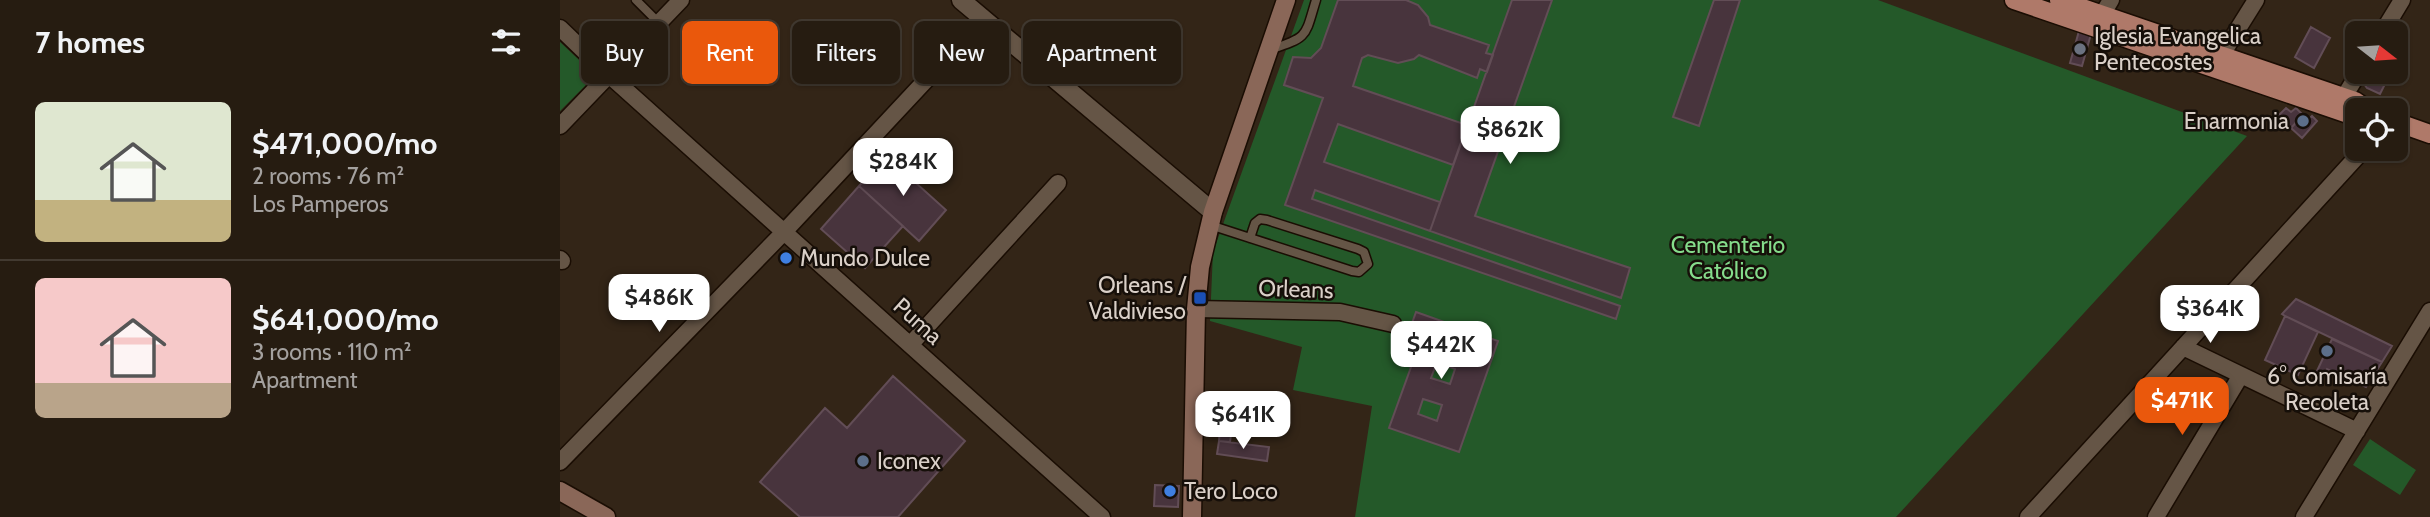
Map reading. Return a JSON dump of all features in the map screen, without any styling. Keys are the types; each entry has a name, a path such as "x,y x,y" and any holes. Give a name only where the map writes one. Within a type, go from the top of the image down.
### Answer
{"main road":[{"path":"1192,517 1196,310 1200,267 1212,218 1286,0"},
{"path":"2014,0 2345,113"},
{"path":"2059,0 2106,8 2221,56 2344,97"},
{"path":"2408,127 2430,135"},
{"path":"560,491 606,517"}],"street":[{"path":"661,21 681,0"},
{"path":"2221,56 2256,0"},
{"path":"2389,21 2402,0"},
{"path":"560,462 784,232 975,7 1212,218"},
{"name":"Puma","path":"560,28 581,48"},
{"path":"560,126 600,84"},
{"name":"Puma","path":"619,84 1102,517"},
{"path":"2344,97 2352,84"},
{"path":"2028,517 2353,161"},
{"path":"910,345 1058,183"},
{"name":"Orleans","path":"1196,310 1340,313 1393,324"},
{"path":"2304,517 2425,328 2430,311"},
{"path":"2183,347 2357,431"},
{"path":"2155,517 2241,375"}],"lane":[{"path":"636,0 657,21"},
{"path":"1269,50 1300,39 1306,32 1316,0"},
{"path":"1212,218 1250,238 1352,271 1359,272 1368,264 1364,252 1358,249 1267,220 1259,219 1255,223 1250,238"}],"green space":[{"name":"Cementerio Católico","path":"1304,0 1878,0 2247,136 1896,517 1355,517 1372,406 1293,390 1302,347 1210,321 1213,252"},
{"path":"560,42 581,62 581,84 587,84 560,111"},
{"path":"2370,439 2416,470 2400,495 2353,465"}],"building":[{"path":"1338,0 1406,0 1418,5 1428,17 1430,25 1489,45 1486,53 1493,55 1487,72 1480,69 1477,78 1419,55 1398,63 1368,55 1362,58 1353,86 1467,125 1453,165 1338,124 1324,162 1440,202 1430,231 1315,190 1312,199 1620,306 1616,319 1285,205 1323,98 1284,85 1293,57 1311,58 1321,48"},
{"path":"1512,0 1552,0 1475,216 1630,268 1621,298 1430,231"},
{"path":"1714,0 1740,0 1699,126 1673,117"},
{"path":"2311,27 2330,38 2314,68 2295,57"},
{"name":"Iglesia Evangelica Pentecostes","path":"2079,31 2091,34 2082,66 2070,63"},
{"path":"2364,84 2385,84 2380,94"},
{"path":"2286,108 2291,112 2296,108 2303,115 2291,128 2278,116"},
{"path":"2303,115 2308,120 2312,116 2317,121 2302,138 2291,128"},
{"path":"886,156 946,210 919,241 859,186"},
{"path":"859,186 903,226 865,268 821,229"},
{"path":"2296,299 2392,346 2382,362 2282,314"},
{"path":"1416,312 1498,341 1459,452 1389,428 1411,367 1398,362","holes":["1437,362 1455,369 1450,384 1431,378","1423,399 1442,405 1437,421 1418,414"]},
{"path":"2285,316 2318,332 2298,375 2265,360"},
{"path":"2332,339 2382,362 2366,387 2327,369 2325,374 2317,371"},
{"name":"Iconex","path":"893,376 965,441 898,517 800,517 760,482 825,408 847,428"},
{"path":"1220,427 1232,428 1230,442 1219,441"},
{"path":"1219,441 1269,447 1267,461 1217,454"},
{"path":"1155,485 1179,486 1178,507 1154,506"}],"place":[{"name":"Iglesia Evangelica Pentecostes","path":"2080,49"},
{"name":"Enarmonia","path":"2303,121"},
{"name":"Mundo Dulce","path":"786,258"},
{"name":"Orleans / Valdivieso","path":"1200,298"},
{"name":"6° Comisaría Recoleta","path":"2327,351"},
{"name":"Iconex","path":"863,461"},
{"name":"Tero Loco","path":"1170,491"}]}
